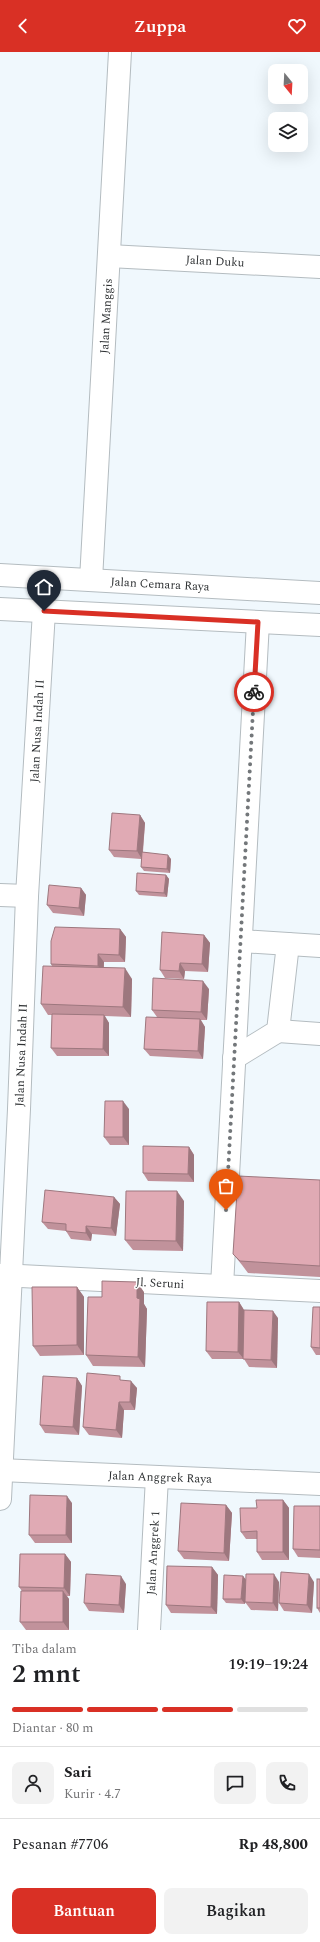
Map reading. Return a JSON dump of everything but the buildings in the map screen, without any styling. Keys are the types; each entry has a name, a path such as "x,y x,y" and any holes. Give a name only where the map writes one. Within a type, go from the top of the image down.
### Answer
{"street":[{"name":"Jalan Manggis","path":"91,580 120,52"},
{"name":"Jalan Duku","path":"109,256 320,267"},
{"name":"Jalan Cemara Raya","path":"0,575 320,593"},
{"path":"0,609 320,625"},
{"name":"Jalan Nusa Indah II","path":"0,1499 10,1108 27,896 44,611"},
{"path":"222,1286 258,622"},
{"path":"0,895 27,896"},
{"path":"241,941 320,946"},
{"path":"278,1031 288,944"},
{"path":"234,1058 278,1031 320,1034"},
{"name":"Jl. Seruni","path":"6,1275 320,1291"},
{"name":"Jalan Anggrek Raya","path":"1,1470 320,1484"},
{"name":"Jalan Anggrek 1","path":"149,1630 157,1477"}],"way so far":[{"path":"226,1210 254,692"}],"route":[{"path":"44,611 258,622 254,692"}]}
